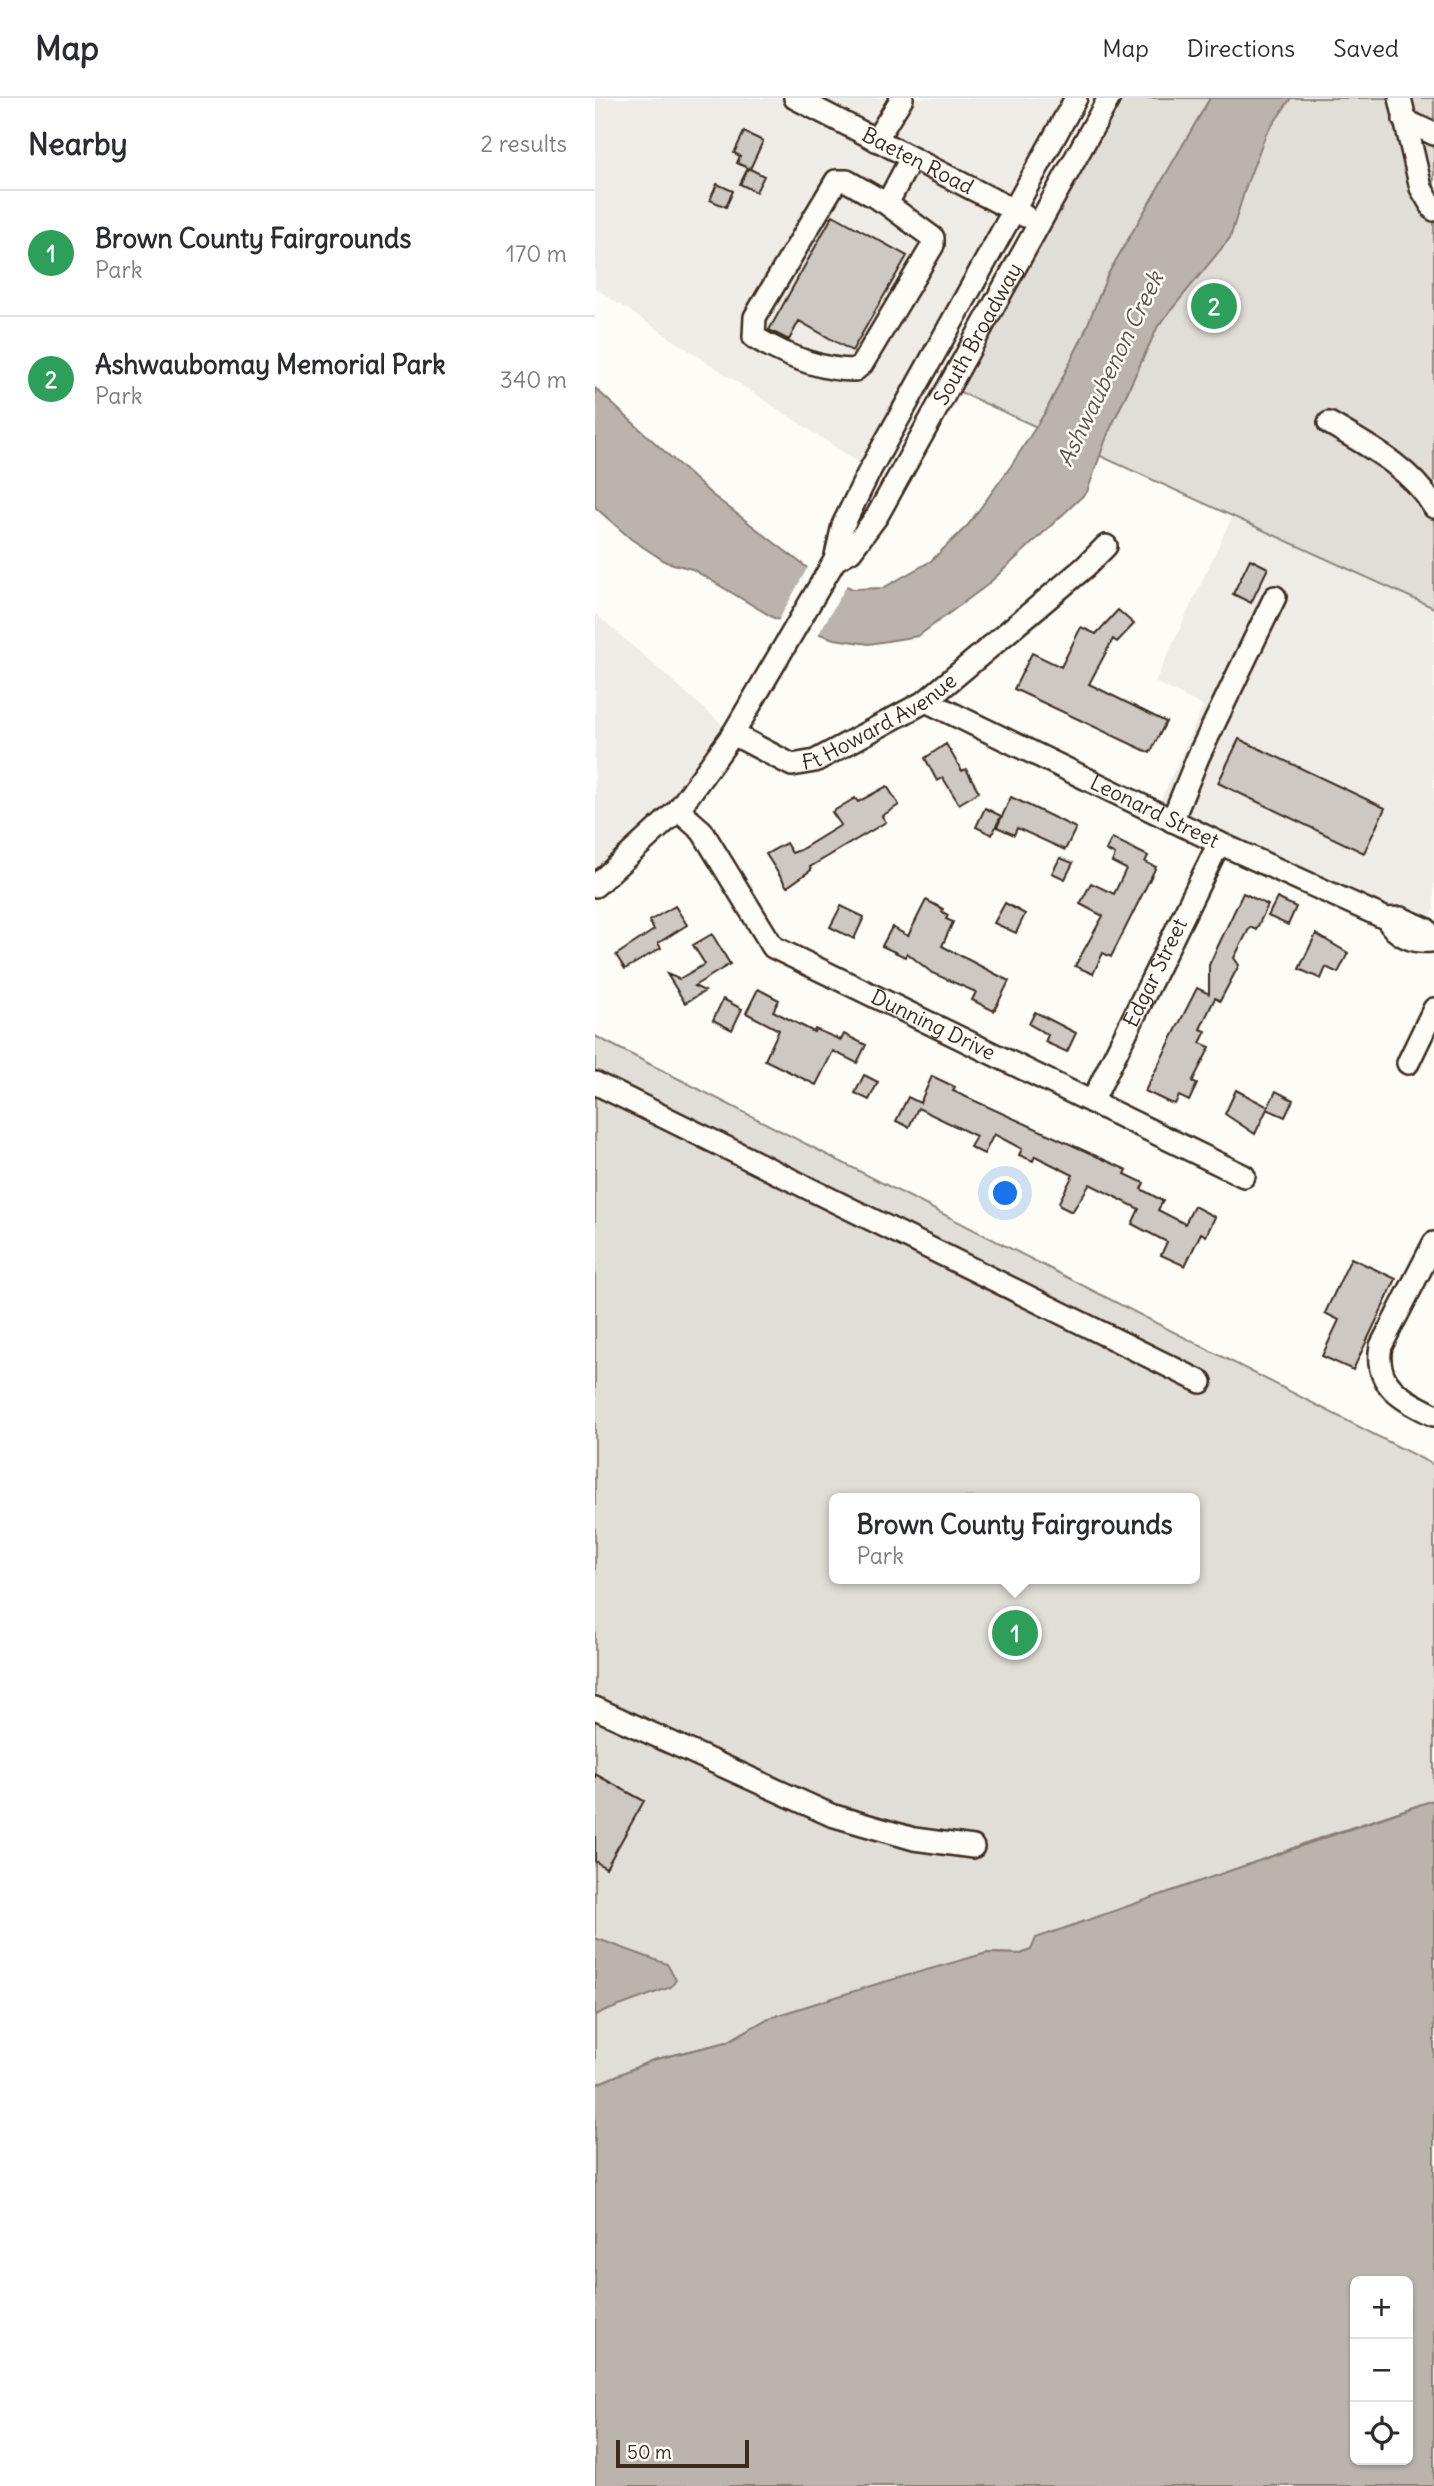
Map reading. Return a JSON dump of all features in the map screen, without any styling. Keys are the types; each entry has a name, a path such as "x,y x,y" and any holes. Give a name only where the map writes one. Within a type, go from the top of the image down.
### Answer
{"street":[{"name":"Baeten Road","path":"795,98 1039,224"},
{"path":"876,140 902,98"},
{"name":"South Broadway","path":"733,734 835,560 843,525 870,470 1076,98"},
{"name":"South Broadway","path":"835,560 851,551 877,516 1109,98"},
{"path":"1401,98 1421,188 1434,209"},
{"path":"1404,120 1434,134"},
{"path":"887,204 911,158"},
{"path":"837,181 847,181 887,204 933,238 933,245 868,354 855,370 785,356 754,337 755,317 837,181"},
{"path":"1329,423 1384,455 1425,491 1434,507"},
{"name":"Ft Howard Avenue","path":"733,734 792,765 815,761 926,701 1085,567 1105,546"},
{"path":"1172,821 1198,757 1275,597"},
{"name":"Leonard Street","path":"926,701 1219,844 1387,919 1393,931 1420,942 1433,942"},
{"path":"595,886 678,810 733,734"},
{"name":"Dunning Drive","path":"678,810 702,831 773,947 1244,1176"},
{"name":"Edgar Street","path":"1092,1102 1219,844"},
{"path":"1408,1063 1434,1009"},
{"path":"595,1083 1201,1382"},
{"path":"1434,1243 1381,1346 1378,1361 1389,1388 1434,1415"},
{"path":"595,1708 831,1815 914,1839 973,1847"}],"shaded area":[{"path":"595,98 1076,98 870,470 595,288"},
{"path":"1109,98 1434,98 1434,608 949,387"},
{"path":"1232,517 1434,608 1434,910 1431,916 1407,906 1393,926 1155,813 1203,706 1155,682"},
{"path":"595,613 733,734 595,886"},
{"path":"595,1036 1434,1465 1434,1800 1308,1842 1021,1954 987,1953 769,2018 727,2042 653,2060 595,2085"}],"water":[{"name":"Ashwaubenon Creek","path":"1210,98 1291,98 1266,134 1230,238 1158,326 1107,436 1087,492 986,586 918,636 869,644 834,639 774,618 692,569 666,562 631,539 595,507 595,388 711,494 810,570 853,589 883,588 931,561 968,525 1011,466 1046,411 1083,336 1108,274"},
{"path":"1434,1800 1434,2486 595,2486 595,2085 653,2060 727,2042 769,2018 877,1984 987,1953 1021,1954 1031,1950 1036,1938"},
{"path":"595,1938 667,1964 676,1980 671,1987 595,2015"}],"pier":[{"path":"809,565 848,583 817,637 777,623"}],"building":[{"path":"744,132 763,141 750,169 764,176 756,192 740,184 748,168 737,163 740,156 734,153"},
{"path":"717,184 733,191 726,207 710,200"},
{"path":"833,215 907,256 852,351 799,321 789,340 769,330"},
{"path":"1250,559 1268,568 1251,603 1233,594"},
{"path":"1118,610 1134,624 1117,642 1113,639 1089,684 1166,722 1150,753 1014,689 1032,653 1061,667 1081,627 1096,634"},
{"path":"1239,739 1385,808 1364,853 1218,783"},
{"path":"946,744 962,771 966,769 979,792 959,804 943,778 937,781 925,758"},
{"path":"887,786 899,805 882,816 886,822 810,867 811,870 787,887 766,854 786,843 792,853 800,850 841,825 832,812 855,798 858,802"},
{"path":"1011,797 1076,828 1065,850 1017,828 1014,835 997,827"},
{"path":"985,808 1001,816 992,835 976,827"},
{"path":"1112,838 1148,856 1145,862 1156,867 1111,957 1103,953 1093,974 1075,966 1103,916 1080,904 1091,883 1114,894 1126,869 1112,862 1115,855 1106,850"},
{"path":"1060,858 1073,863 1065,879 1052,873"},
{"path":"1243,893 1268,905 1256,930 1250,927 1234,958 1239,965 1220,1001 1215,998 1200,1029 1206,1031 1200,1043 1210,1047 1192,1082 1197,1084 1189,1101 1179,1096 1175,1104 1168,1102 1145,1091 1197,988 1209,994 1209,965"},
{"path":"1277,898 1296,907 1288,925 1268,916"},
{"path":"926,900 943,909 942,912 948,915 946,919 953,922 942,946 1009,981 994,1011 972,1000 976,992 932,973 907,953 905,957 882,946 892,927 908,936"},
{"path":"1005,903 1025,914 1016,933 994,923"},
{"path":"675,906 687,925 658,943 661,948 625,969 616,955 654,930 649,921"},
{"path":"841,906 864,917 854,939 830,927"},
{"path":"712,934 730,964 694,986 705,991 685,1003 667,974 679,979 705,964 693,945"},
{"path":"1316,934 1348,953 1338,973 1326,967 1321,979 1299,969"},
{"path":"758,989 779,1000 773,1011 814,1032 815,1029 841,1040 844,1034 866,1045 857,1063 833,1051 816,1085 765,1060 779,1030 746,1013"},
{"path":"723,999 742,1009 732,1030 713,1020"},
{"path":"1035,1012 1076,1033 1067,1052 1045,1042 1048,1035 1029,1024"},
{"path":"864,1075 878,1082 869,1100 855,1093"},
{"path":"932,1076 955,1087 953,1091 1127,1170 1125,1174 1144,1183 1141,1189 1163,1201 1158,1210 1185,1224 1194,1206 1215,1217 1206,1236 1201,1233 1185,1266 1161,1255 1167,1242 1132,1224 1139,1209 1090,1184 1072,1212 1060,1206 1059,1202 1073,1175 1035,1156 1033,1161 1019,1155 1022,1149 994,1134 984,1154 970,1147 976,1136 918,1108 909,1127 896,1121 908,1097 920,1103"},
{"path":"1236,1090 1268,1107 1276,1091 1293,1100 1285,1117 1267,1109 1255,1134 1225,1114"},
{"path":"1351,1258 1396,1279 1353,1370 1322,1356 1339,1320 1325,1313"},
{"path":"595,1774 644,1801 606,1868 595,1861"}],"place":[{"name":"Ashwaubomay Memorial Park","path":"1214,306"},
{"name":"Brown County Fairgrounds","path":"1015,1633"}]}
